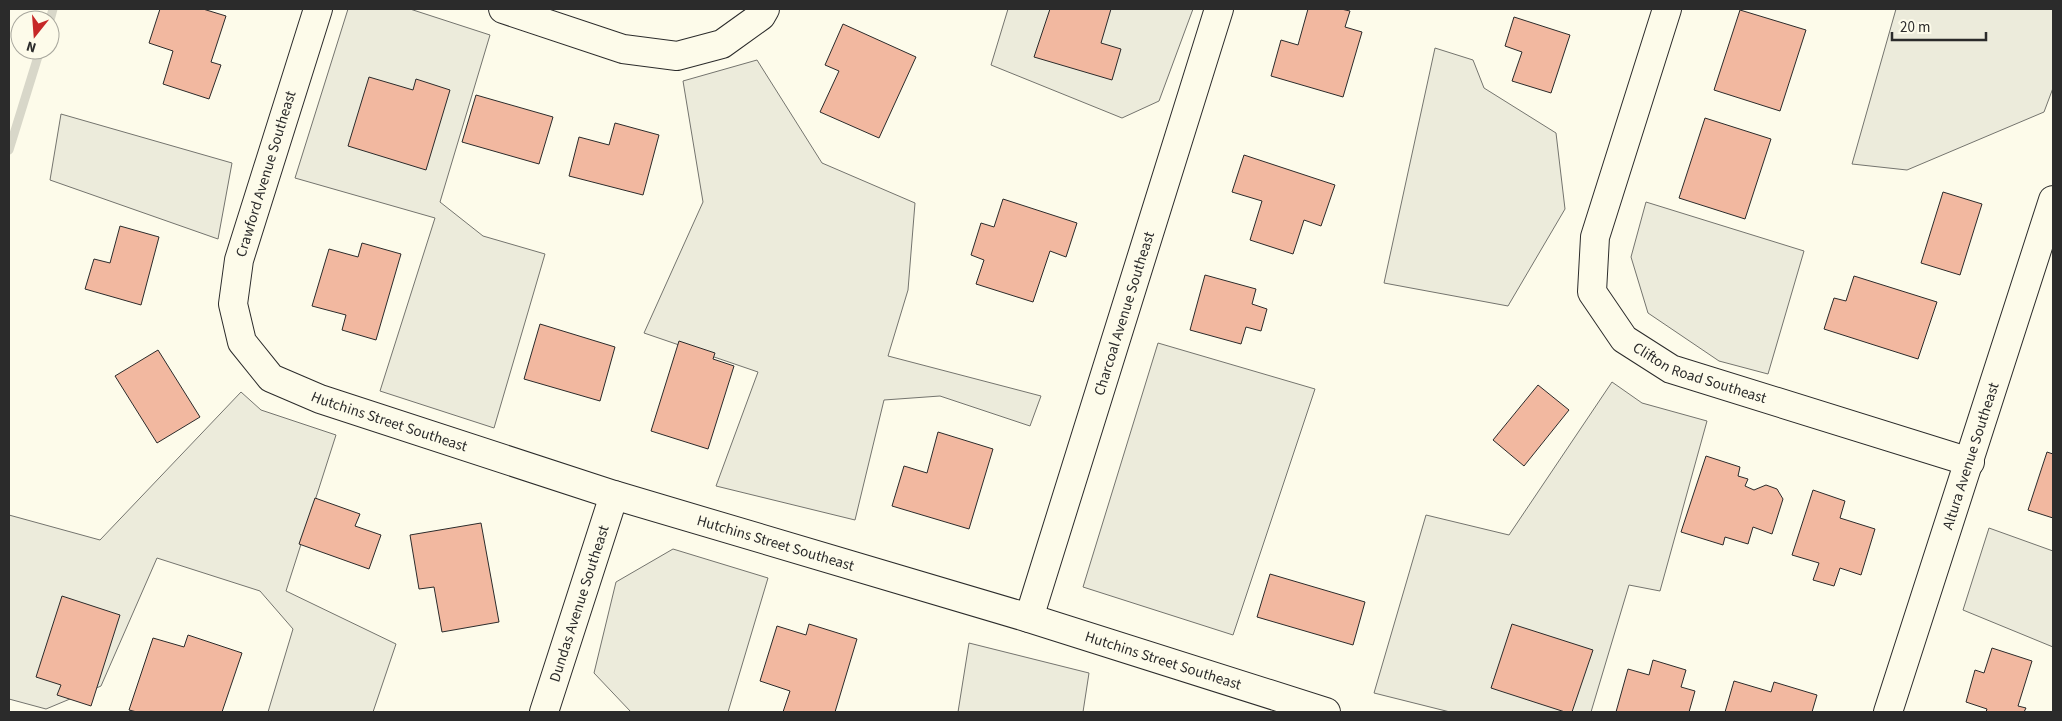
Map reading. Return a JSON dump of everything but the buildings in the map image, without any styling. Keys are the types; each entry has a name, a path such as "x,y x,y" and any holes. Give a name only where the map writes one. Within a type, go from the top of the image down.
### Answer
{"street":[{"name":"Crawford Avenue Southeast","path":"242,342 233,304 239,260 318,9"},
{"path":"503,9 623,50 677,56 722,44 761,16 765,9"},
{"name":"Charcoal Avenue Southeast","path":"1029,618 1219,9"},
{"name":"Clifton Road Southeast","path":"1667,9 1594,237 1592,292 1624,339 1671,369 1970,462"},
{"name":"Altura Avenue Southeast","path":"1888,712 2053,200"},
{"name":"Hutchins Street Southeast","path":"242,342 271,378 320,400 614,495 1029,618 1326,712"},
{"name":"Dundas Avenue Southeast","path":"544,712 614,495"}],"shaded area":[{"path":"348,9 410,9 490,35 440,202 483,236 545,254 494,428 380,391 435,218 295,178"},
{"path":"1008,9 1193,9 1159,101 1122,118 991,65"},
{"path":"1896,9 2053,9 2053,88 2044,112 1907,170 1852,164"},
{"path":"1435,48 1473,60 1484,88 1556,133 1565,209 1508,306 1384,283"},
{"path":"757,60 822,163 915,203 908,290 888,356 1041,396 1030,426 940,396 884,400 855,520 716,486 758,372 644,333 703,202 683,81"},
{"path":"61,114 232,163 218,239 50,180"},
{"path":"1646,202 1804,251 1768,374 1719,361 1648,313 1631,257"},
{"path":"1158,343 1315,389 1233,635 1083,587"},
{"path":"1612,382 1642,403 1707,421 1660,591 1629,585 1591,712 1450,712 1374,693 1426,515 1509,535"},
{"path":"241,392 261,410 336,435 286,591 396,644 373,712 268,712 293,629 260,591 157,558 101,686 46,709 9,699 9,515 100,540"},
{"path":"1989,528 2053,551 2053,647 1963,610"},
{"path":"673,549 768,578 728,712 631,712 594,673 616,582"},
{"path":"969,643 1089,673 1083,712 958,712"}],"waterway":[{"path":"9,150 37,60"}]}
